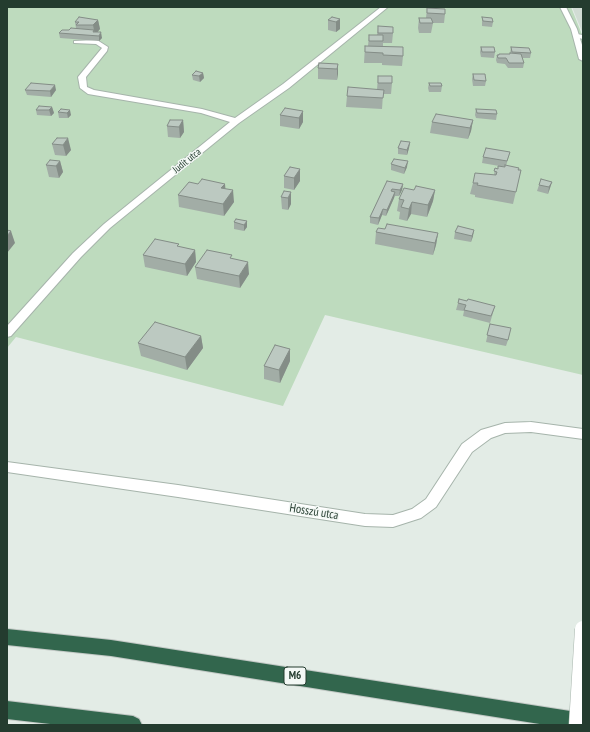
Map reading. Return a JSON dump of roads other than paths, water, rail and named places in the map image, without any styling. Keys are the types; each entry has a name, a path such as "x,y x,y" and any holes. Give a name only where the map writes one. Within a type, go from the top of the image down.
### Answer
{"highway":[{"name":"M6","path":"7,637 111,648 583,722"},
{"path":"7,710 133,725"}],"street":[{"name":"Judit utca","path":"7,334 77,255 107,226 236,121 286,86 384,7"},
{"path":"563,7 580,36 583,59"},
{"path":"76,42 96,42 105,47 105,50 82,77 84,88 91,92 202,111 236,121"},
{"name":"Hosszú utca","path":"7,467 178,491 365,520 393,521 416,514 431,503 467,448 486,434 505,428 531,427 583,434"},
{"path":"577,725 583,628"}]}
